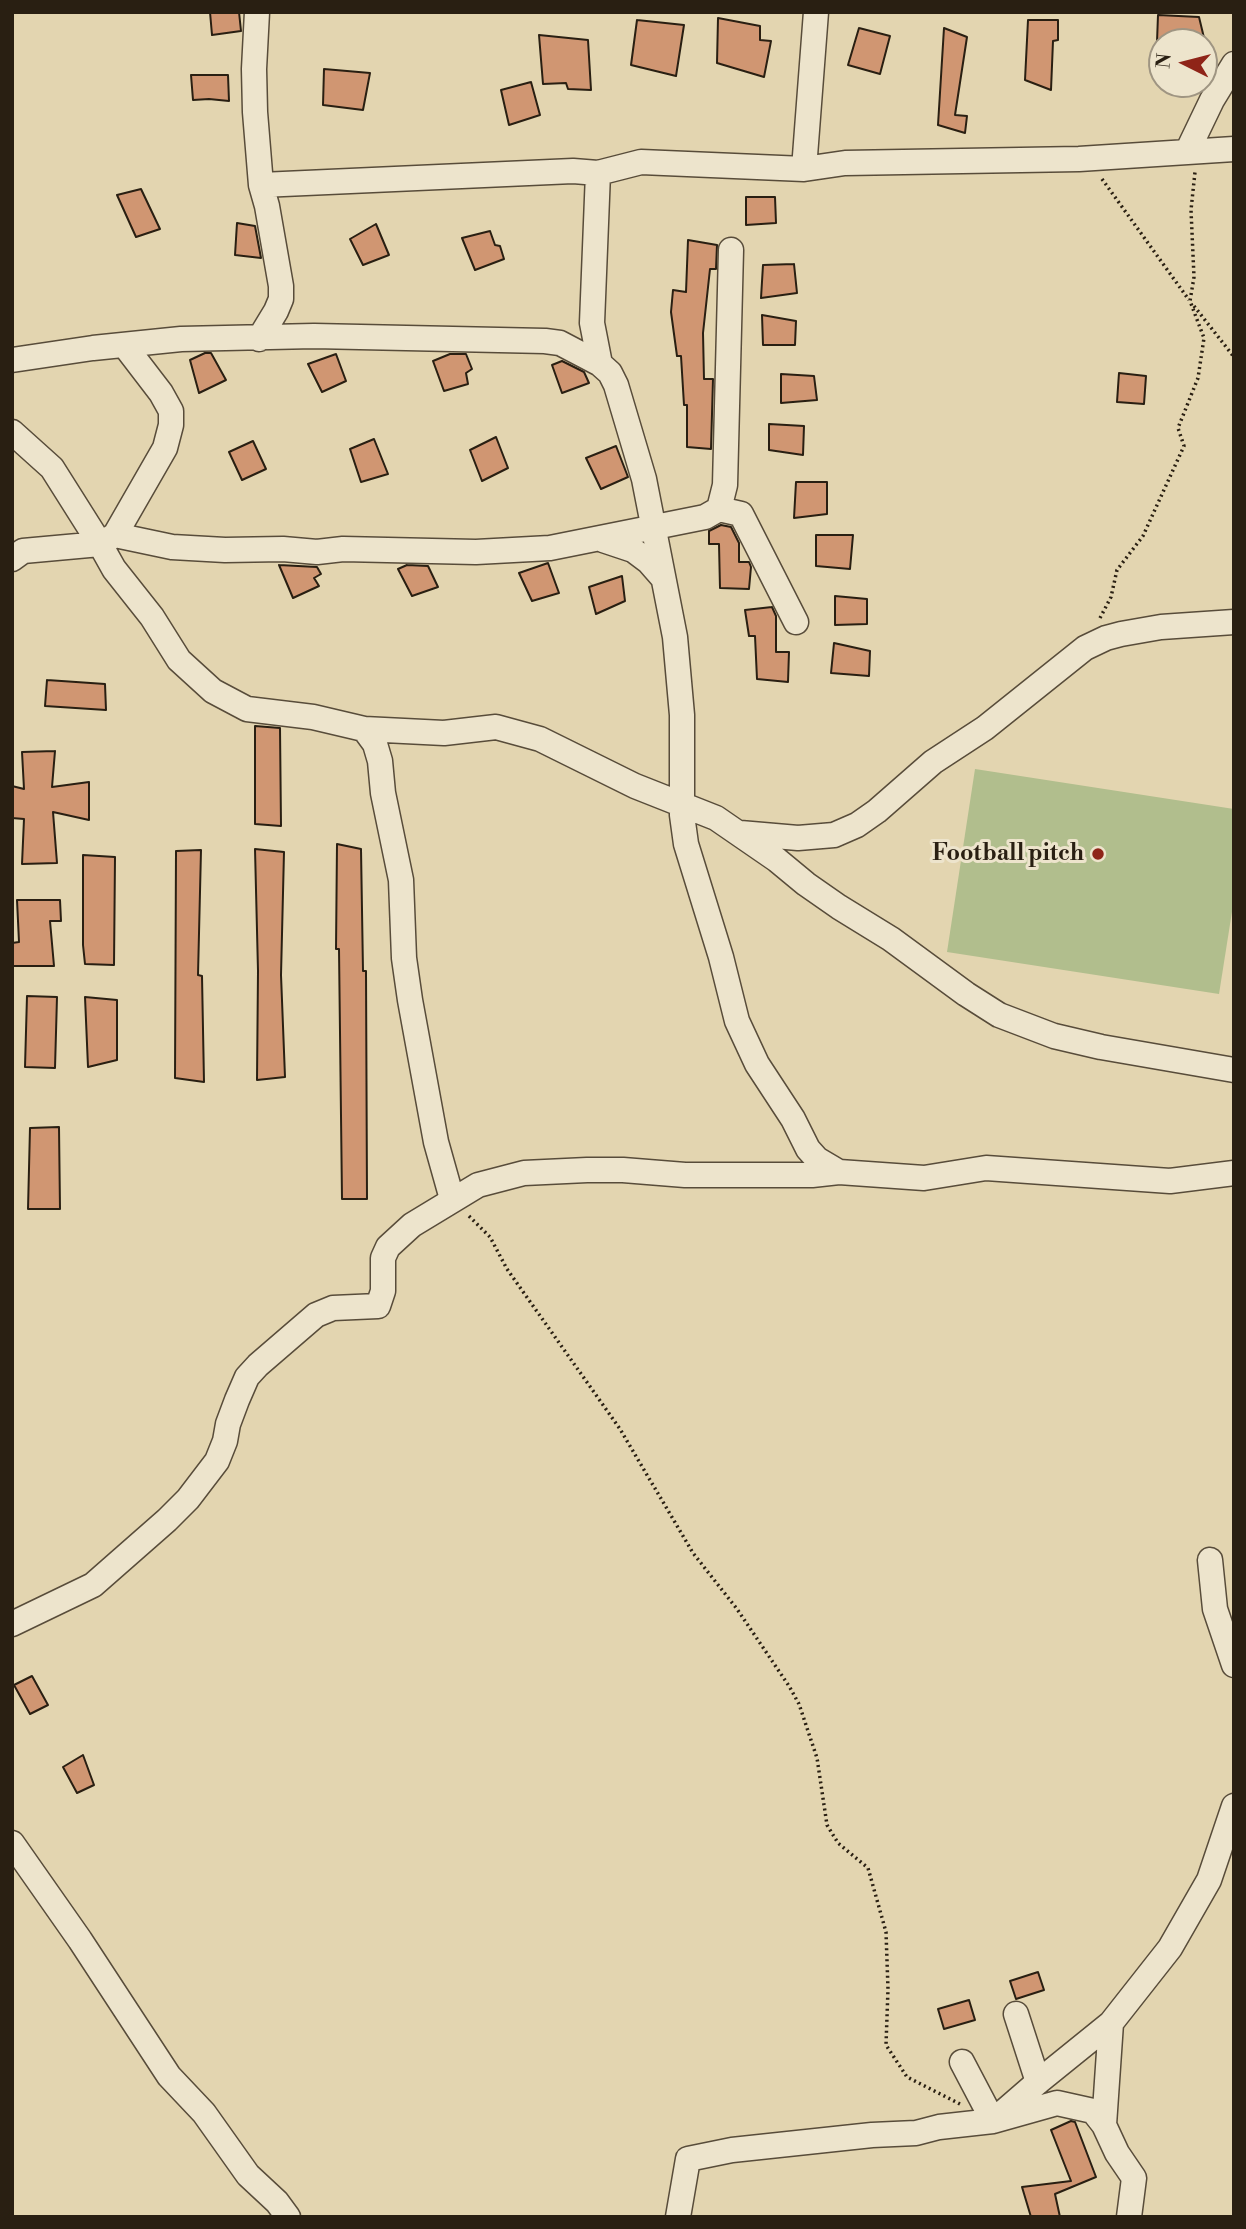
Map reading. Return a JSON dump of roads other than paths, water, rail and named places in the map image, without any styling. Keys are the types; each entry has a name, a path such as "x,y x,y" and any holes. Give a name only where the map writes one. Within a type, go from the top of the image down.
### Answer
{"street":[{"path":"257,12 255,112 261,185 281,272 281,299 259,339"},
{"path":"804,169 816,12"},
{"path":"1188,150 1212,100 1234,64"},
{"path":"261,185 371,178 573,171 598,173 641,162 804,169 845,163 1079,159 1234,149"},
{"path":"598,173 592,323 600,364"},
{"path":"719,509 725,485 731,250"},
{"path":"281,299 293,319 314,336"},
{"path":"560,343 592,323"},
{"path":"12,360 93,348 181,340 314,336 560,343 600,364 610,373 625,411 644,479 675,637 682,715 686,844 721,957 737,1021 748,1048 793,1119 808,1149 817,1159 839,1172"},
{"path":"107,540 165,447 171,425 171,411 161,393 125,346"},
{"path":"12,432 52,468 107,540 114,569 145,608 179,660 213,691 247,709 313,717 364,729 444,733 496,727 540,739 635,786 716,818 817,892 891,939 999,1015 1066,1038 1176,1062 1234,1070"},
{"path":"12,559 23,551 107,540 172,547 317,552 355,549 476,552 551,548 705,517 719,509 741,513 796,622"},
{"path":"601,539 633,550 649,562 663,578"},
{"path":"740,833 808,837 834,835 857,825 933,762 985,728 1085,648 1106,638 1161,627 1234,622"},
{"path":"364,729 375,744 380,761 383,793 401,880 404,958 412,1013 436,1142 452,1199"},
{"path":"12,1624 93,1585 167,1520 188,1499 217,1461 236,1400 247,1377 258,1365 316,1315 332,1308 378,1306 383,1291 383,1258 388,1247 412,1225 478,1185 524,1173 587,1170 685,1175 812,1175 839,1172 924,1178 986,1168 1170,1181 1234,1173"},
{"path":"1210,1560 1215,1609 1234,1665"},
{"path":"993,2121 1111,2023 1170,1948 1209,1881 1234,1806"},
{"path":"12,1843 80,1940 169,2076 204,2113 248,2175 277,2202 288,2217"},
{"path":"1016,2014 1038,2081"},
{"path":"1104,2125 1111,2023"},
{"path":"962,2062 993,2121"},
{"path":"678,2217 688,2159 732,2150 916,2133 939,2127 993,2121 1057,2103 1093,2111 1104,2125 1133,2178 1129,2217"}],"place":[{"name":"Football pitch","path":"1098,854"}]}
